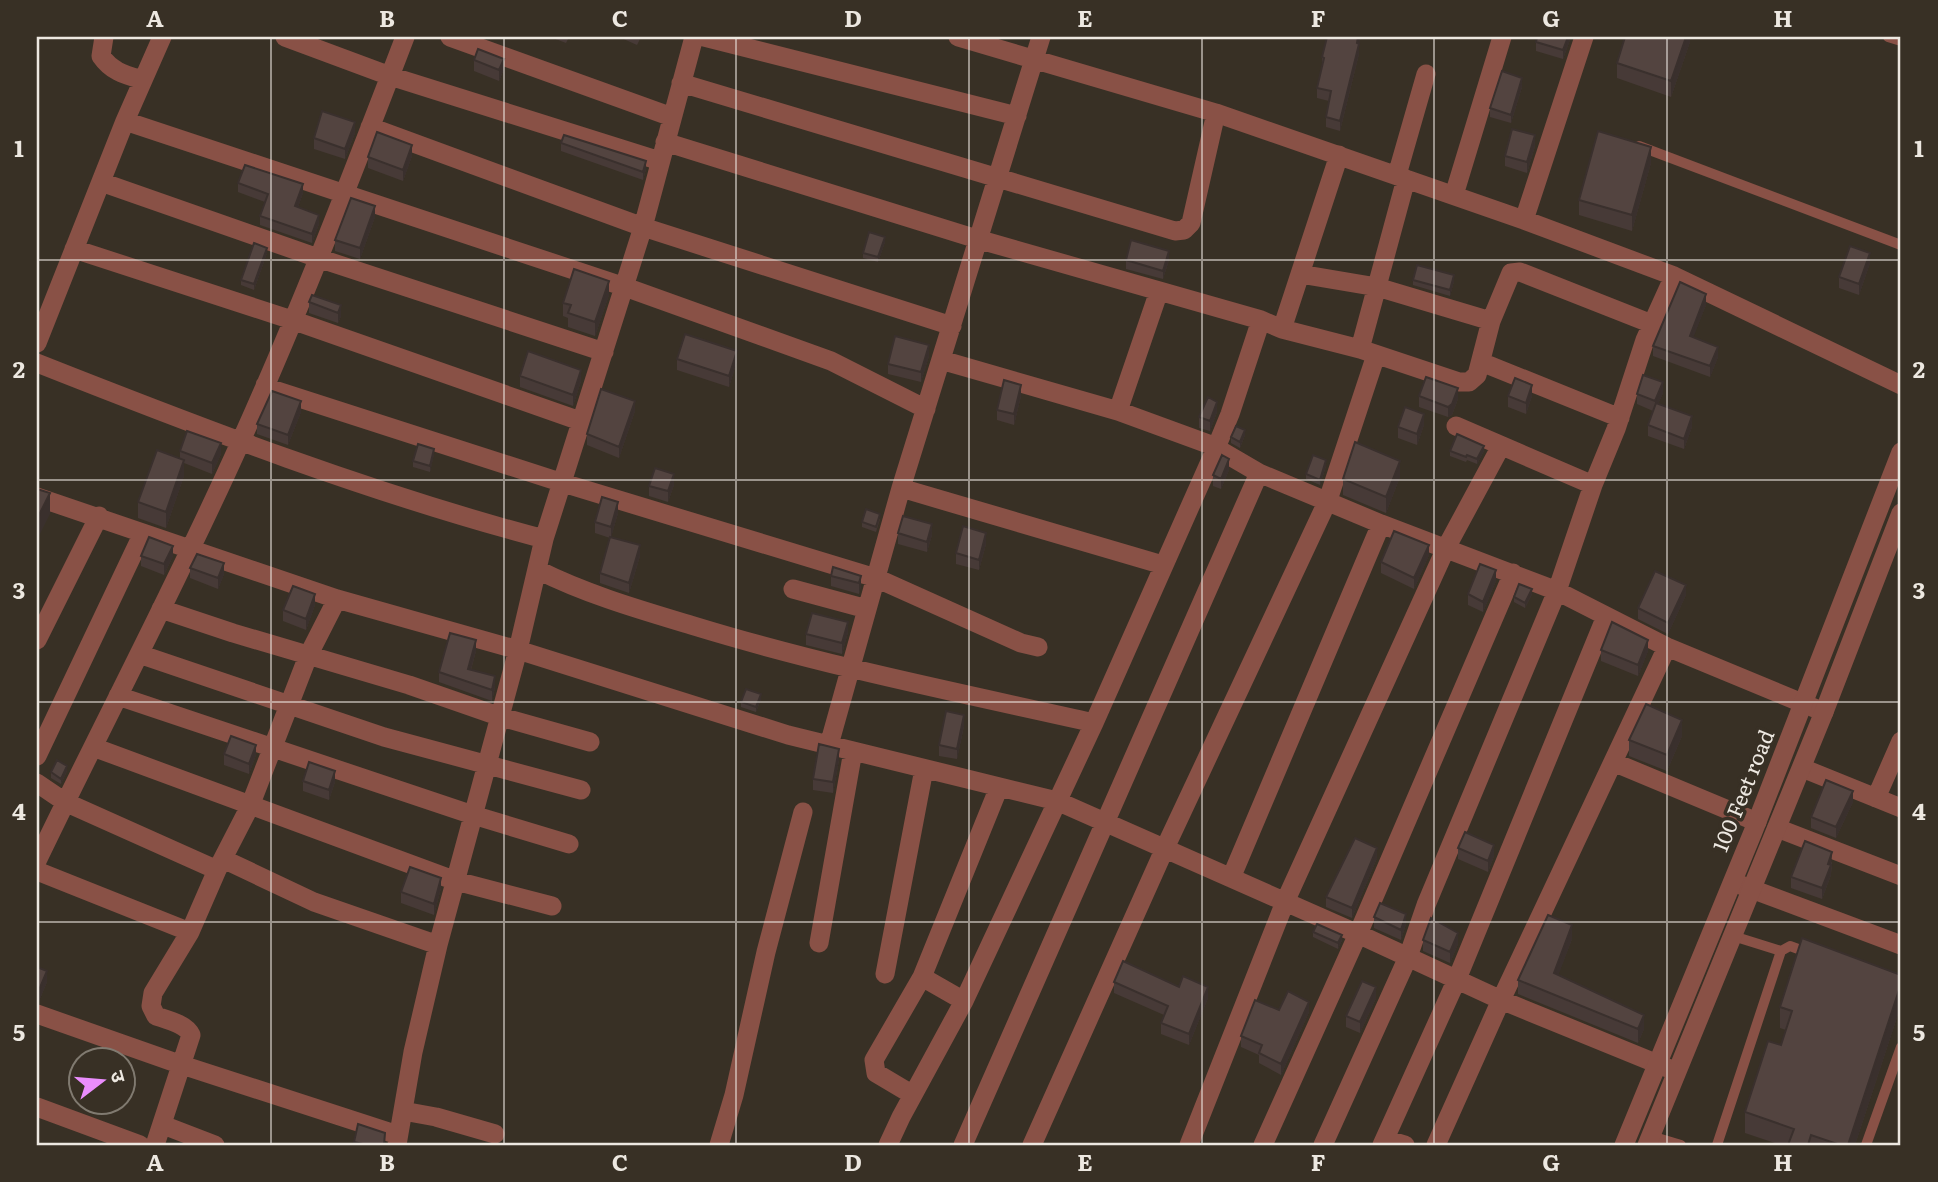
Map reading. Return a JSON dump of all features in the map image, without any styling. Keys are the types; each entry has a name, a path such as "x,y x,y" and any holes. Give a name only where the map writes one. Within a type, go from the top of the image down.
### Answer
{"street":[{"path":"104,37 102,56 108,67 143,80"},
{"path":"37,343 125,121 162,37"},
{"path":"285,37 390,76 660,161"},
{"path":"37,861 240,443 318,258 405,37"},
{"path":"450,37 672,117"},
{"path":"37,1014 398,1140 413,1052 438,945 519,650 544,539 643,227 694,37"},
{"path":"704,37 1017,116"},
{"path":"958,37 1216,113 1524,220 1674,276 1901,385"},
{"path":"829,745 901,488 1041,37"},
{"path":"1454,195 1502,37"},
{"path":"1524,220 1584,37"},
{"path":"1032,1145 1165,849 1328,500 1368,352 1377,287 1426,74"},
{"path":"681,83 1175,231 1185,230 1191,223 1216,113"},
{"path":"125,121 625,287 831,361 926,409"},
{"path":"370,127 643,227 951,326"},
{"path":"665,142 977,239 1261,320 1459,382 1469,382 1477,375 1491,321 1511,273 1520,272 1652,324"},
{"path":"1282,328 1339,155"},
{"path":"101,182 318,258 604,352"},
{"path":"74,248 292,320 583,422"},
{"path":"1300,274 1377,287 1491,321"},
{"path":"1322,1145 1408,957 1426,905 1557,591 1652,324 1674,276"},
{"path":"1118,411 1159,290"},
{"path":"888,1145 964,1001 1094,723 1216,448 1261,320"},
{"path":"941,360 1118,411 1216,448 1259,473 1381,524 1557,591 1667,647 1824,712"},
{"path":"1481,362 1620,418"},
{"path":"37,363 240,443 449,514 544,539"},
{"path":"265,385 563,483 876,578 1021,643 1038,648"},
{"path":"1456,426 1593,485"},
{"path":"1189,1145 1285,902 1446,548 1501,446"},
{"name":"100 Feet road","path":"1624,1145 1757,822 1901,452"},
{"path":"963,1145 1259,473"},
{"path":"901,488 1163,565"},
{"path":"37,497 337,599 519,650 788,735 1057,801 1501,1000 1677,1072"},
{"path":"1649,1140 1897,536 1901,513"},
{"path":"37,639 99,516"},
{"path":"1231,878 1381,524"},
{"path":"37,756 143,533"},
{"path":"538,570 573,587 632,608 762,647 1094,723"},
{"path":"1263,1145 1358,934 1513,573"},
{"path":"793,589 867,609"},
{"path":"155,1145 191,1040 190,1031 156,1016 151,1006 153,993 190,932 250,806 308,656 337,599"},
{"path":"161,609 409,685 501,717 590,742"},
{"path":"1405,1145 1384,1142 1457,979 1606,616"},
{"path":"1436,1145 1667,647"},
{"path":"139,654 289,706 486,766 581,790"},
{"path":"118,696 473,816 569,844"},
{"path":"1876,798 1901,741"},
{"path":"93,747 456,881 552,906"},
{"path":"819,943 853,751"},
{"path":"1613,762 1757,822"},
{"path":"1802,768 1901,808"},
{"path":"885,974 924,769"},
{"path":"37,783 65,802 220,865 314,902 438,945"},
{"path":"912,1096 876,1073 874,1060 922,977 999,787"},
{"path":"719,1145 734,1095 766,952 803,812"},
{"path":"1777,828 1901,876"},
{"path":"37,871 190,932"},
{"path":"1732,882 1901,945"},
{"path":"922,977 964,1001"},
{"path":"37,1107 140,1145"},
{"path":"402,1111 436,1116 495,1134"},
{"path":"163,1125 215,1145"}],"lane":[{"path":"1888,37 1901,41"},
{"path":"1629,142 1901,245"},
{"path":"1733,936 1781,951"},
{"path":"1717,1145 1781,951 1790,946 1815,955"},
{"path":"1866,1145 1896,1076 1901,1047"},
{"path":"1649,1140 1681,1145"}],"building":[{"path":"1327,37 1358,37 1359,44 1340,121 1326,117 1331,91 1317,88"},
{"path":"1537,37 1568,37 1563,50 1536,42"},
{"path":"1625,37 1686,37 1671,81 1617,63"},
{"path":"478,49 504,59 499,70 474,60"},
{"path":"1502,71 1522,78 1511,115 1490,108"},
{"path":"322,111 355,122 345,149 314,138"},
{"path":"1512,129 1535,135 1527,162 1505,156"},
{"path":"1598,131 1651,147 1632,215 1579,200"},
{"path":"377,132 412,145 403,170 368,157"},
{"path":"564,135 646,161 643,172 561,143"},
{"path":"245,165 303,184 295,206 319,215 312,234 260,216 268,194 238,183"},
{"path":"351,198 375,206 360,248 335,240"},
{"path":"869,232 885,237 878,257 863,253"},
{"path":"1131,240 1169,251 1163,271 1126,260"},
{"path":"254,243 267,248 254,284 241,280"},
{"path":"1850,246 1870,253 1859,284 1839,277"},
{"path":"1417,265 1454,275 1450,290 1413,280"},
{"path":"574,269 609,281 595,322 568,313 571,305 563,303"},
{"path":"1680,282 1706,294 1690,336 1718,347 1710,366 1653,346"},
{"path":"312,295 341,305 338,313 309,302"},
{"path":"685,334 737,351 729,376 677,359"},
{"path":"895,336 929,345 921,372 888,364"},
{"path":"528,351 581,370 573,395 520,376"},
{"path":"1643,375 1663,382 1655,401 1637,394"},
{"path":"1426,377 1458,388 1452,404 1448,407 1419,396"},
{"path":"1515,378 1532,385 1526,403 1508,396"},
{"path":"1004,380 1021,385 1014,414 997,410"},
{"path":"601,389 635,401 619,447 587,434"},
{"path":"272,391 301,401 288,435 257,424"},
{"path":"1208,397 1217,402 1210,421 1199,417"},
{"path":"1656,403 1692,416 1684,439 1648,425"},
{"path":"1405,407 1424,414 1417,434 1398,427"},
{"path":"1236,426 1245,430 1240,442 1231,437"},
{"path":"187,431 221,443 212,463 180,451"},
{"path":"1457,434 1484,446 1477,459 1450,451"},
{"path":"1355,442 1400,461 1386,497 1343,479"},
{"path":"418,444 434,449 430,466 413,461"},
{"path":"157,450 184,460 166,512 138,502"},
{"path":"1222,455 1229,459 1221,479 1213,475"},
{"path":"1313,455 1326,460 1320,480 1306,474"},
{"path":"655,468 674,474 668,491 649,486"},
{"path":"37,489 50,493 37,519"},
{"path":"602,497 618,502 611,527 595,522"},
{"path":"866,509 880,514 876,527 862,522"},
{"path":"903,516 932,524 927,542 898,533"},
{"path":"963,526 986,533 979,560 956,553"},
{"path":"1394,531 1429,545 1414,578 1381,562"},
{"path":"149,537 173,546 164,564 141,556"},
{"path":"610,537 640,545 629,583 600,573"},
{"path":"197,554 224,563 218,578 190,568"},
{"path":"1480,564 1496,570 1483,602 1468,594"},
{"path":"833,567 861,576 859,583 831,576"},
{"path":"1655,571 1686,585 1668,623 1638,608"},
{"path":"1519,584 1532,589 1525,603 1514,597"},
{"path":"293,586 315,594 306,619 283,610"},
{"path":"812,613 848,622 842,643 806,634"},
{"path":"1612,622 1648,640 1638,665 1601,650"},
{"path":"450,633 476,640 468,669 495,676 492,690 439,672"},
{"path":"746,689 761,694 756,707 741,702"},
{"path":"1646,704 1682,720 1667,755 1629,740"},
{"path":"946,711 964,715 957,749 939,745"},
{"path":"231,736 256,745 249,764 224,754"},
{"path":"819,744 839,749 833,782 813,779"},
{"path":"57,760 67,766 61,779 51,772"},
{"path":"309,762 335,771 329,790 303,781"},
{"path":"1826,780 1853,791 1836,827 1811,817"},
{"path":"1465,832 1494,845 1488,861 1458,848"},
{"path":"1355,838 1377,848 1352,908 1326,897"},
{"path":"1805,841 1832,852 1828,864 1831,865 1822,888 1791,877"},
{"path":"410,867 441,878 434,904 401,892"},
{"path":"1380,903 1406,914 1401,930 1374,917"},
{"path":"1548,915 1572,925 1554,973 1644,1015 1638,1029 1518,980"},
{"path":"1431,918 1458,933 1450,952 1423,940"},
{"path":"1317,924 1342,935 1338,943 1313,932"},
{"path":"1802,938 1901,973 1901,984 1848,1145 1811,1135 1808,1145 1788,1145 1794,1129 1745,1112 1768,1041 1781,1045 1792,1011 1780,1007"},
{"path":"1123,961 1179,987 1183,976 1208,987 1189,1034 1161,1023 1168,1006 1114,982"},
{"path":"37,967 47,971 39,990 37,989"},
{"path":"1362,981 1376,987 1360,1022 1346,1016"},
{"path":"1288,991 1309,1002 1281,1064 1259,1053 1262,1045 1241,1036 1255,1000 1279,1010"},
{"path":"358,1124 385,1133 384,1145 354,1142"}]}
